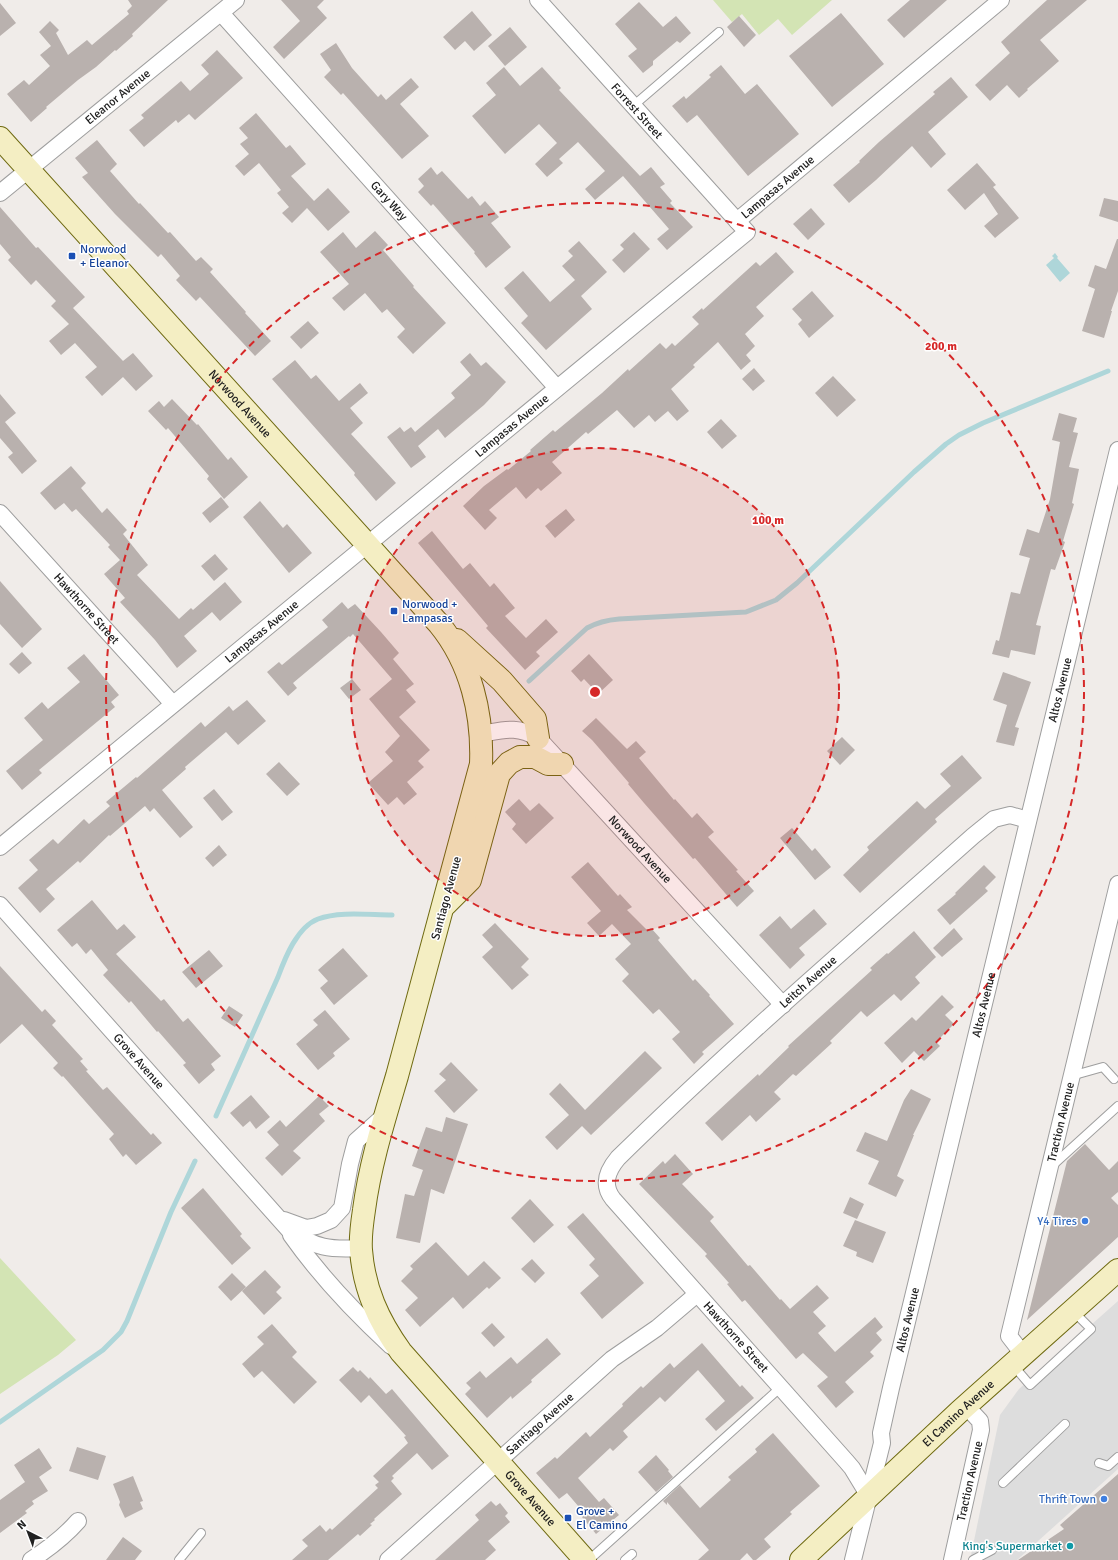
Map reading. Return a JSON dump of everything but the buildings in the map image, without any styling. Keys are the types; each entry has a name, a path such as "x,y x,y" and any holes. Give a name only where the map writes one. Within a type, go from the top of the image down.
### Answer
{"main road":[{"name":"Norwood Avenue","path":"0,138 439,624 450,637 470,677"},
{"path":"439,624 502,681 535,719 538,738"},
{"name":"Santiago Avenue","path":"361,1248 362,1224 370,1175 384,1116 422,979 445,905 481,764 480,722 470,677"},
{"path":"445,905 470,880 499,774 509,763 520,757 535,757 548,764 562,764"},
{"name":"Grove Avenue","path":"361,1248 366,1284 380,1320 390,1337 411,1364 585,1560"},
{"name":"El Camino Avenue","path":"801,1560 966,1406 1118,1270"}],"street":[{"name":"Eleanor Avenue","path":"0,193 236,0"},
{"name":"Forrest Street","path":"538,0 737,222"},
{"name":"Lampasas Avenue","path":"0,847 746,232 737,222 1001,0"},
{"name":"Gary Way","path":"221,13 557,388"},
{"name":"Altos Avenue","path":"852,1560 882,1443 881,1434 893,1381 1118,450"},
{"name":"Hawthorne Street","path":"0,513 173,704"},
{"name":"Norwood Avenue","path":"481,734 509,729 520,730 538,738 783,1005"},
{"name":"Leitch Avenue","path":"606,1178 612,1164 618,1158 783,1005 989,823 994,819 1010,815 1028,820"},
{"name":"Traction Avenue","path":"1018,1359 1009,1336 1118,884"},
{"name":"Grove Avenue","path":"0,904 289,1230 308,1242 337,1250 361,1248"},
{"path":"1101,955 1118,939"},
{"path":"279,1218 306,1228 317,1226 331,1220 342,1208 356,1140 384,1116"},
{"name":"Hawthorne Street","path":"606,1178 607,1189 613,1199 782,1387 852,1468 868,1496"},
{"name":"Grove Avenue","path":"279,1218 311,1263 356,1314 411,1364"},
{"name":"Santiago Avenue","path":"388,1560 612,1359 657,1328 698,1294"},
{"name":"Traction Avenue","path":"952,1560 981,1430 980,1421 966,1406"},
{"path":"31,1560 51,1547 70,1531 78,1521"}],"lane":[{"path":"633,106 719,32"},
{"path":"1071,1076 1103,1067 1114,1079"},
{"path":"1049,1168 1118,1106"},
{"path":"1018,1359 1030,1385 1091,1329 1073,1311"},
{"path":"589,1560 782,1387"},
{"path":"1003,1483 1065,1424"},
{"path":"1099,1462 1108,1466 1118,1457"},
{"path":"178,1560 201,1533"},
{"path":"972,1560 992,1550"},
{"path":"625,1560 632,1554"}],"green space":[{"path":"713,0 832,0 792,35 778,19 759,35 742,14 732,22"},
{"path":"0,1258 76,1340 58,1355 0,1394"}],"shaded area":[{"path":"1118,1301 1118,1469 1017,1560 970,1560 1000,1415 1019,1389"}],"water":[{"path":"1055,253 1058,257 1057,258 1070,273 1060,282 1046,265 1054,258 1052,256"}],"waterway":[{"path":"529,681 587,628 599,623 619,619 746,612 776,600 797,583 914,472 946,444 959,435 983,423 1108,371"},
{"path":"216,1116 288,952 304,929 318,919 335,915 392,915"},
{"path":"0,1422 103,1350 121,1332 127,1321 171,1212 195,1161"}],"place":[{"name":"Norwood + Eleanor","path":"72,256"},
{"name":"Norwood + Lampasas","path":"394,611"},
{"name":"Y4 Tires","path":"1085,1221"},
{"name":"Thrift Town","path":"1104,1499"},
{"name":"Grove + El Camino","path":"568,1518"},
{"name":"King's Supermarket","path":"1070,1546"}]}
